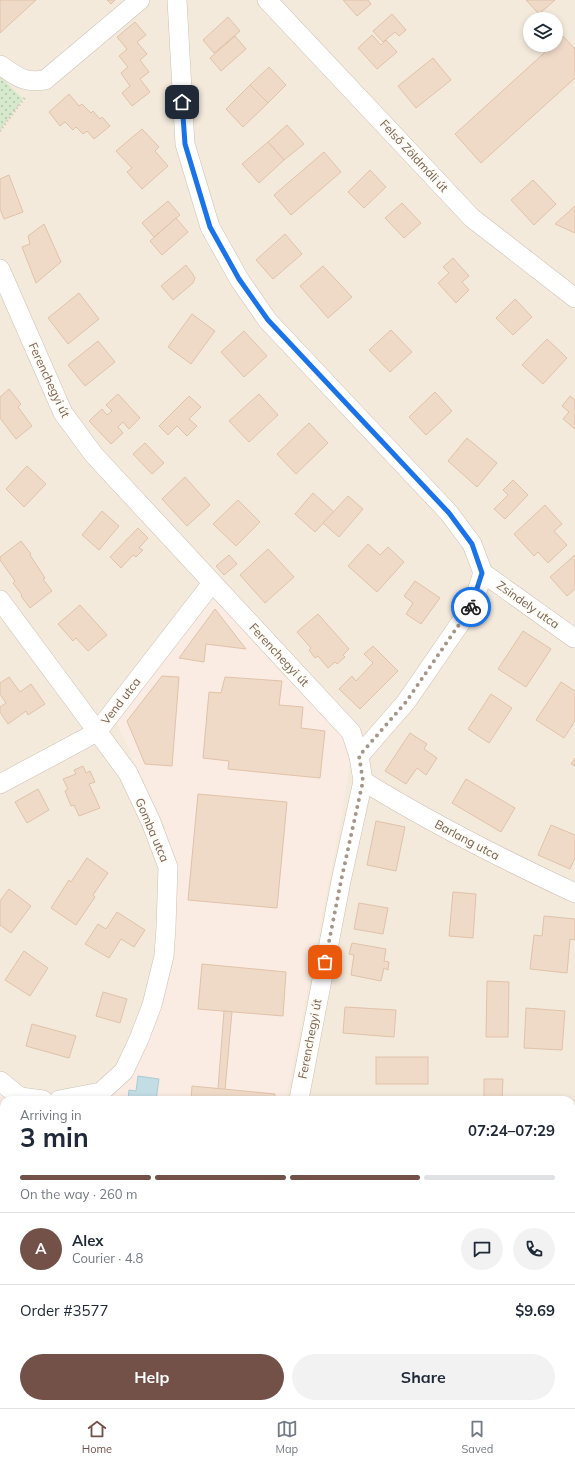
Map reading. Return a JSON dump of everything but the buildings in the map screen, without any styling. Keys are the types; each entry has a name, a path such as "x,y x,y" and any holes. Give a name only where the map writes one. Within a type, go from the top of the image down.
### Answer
{"street":[{"path":"0,65 20,79 32,82 45,80 140,0"},
{"path":"177,0 185,144 210,227 239,279 268,320 449,513 472,544 482,573"},
{"name":"Felső Zöldmáli út","path":"267,0 472,218 575,298"},
{"name":"Ferenchegyi út","path":"0,269 63,413 94,455 351,732 359,756 363,781 341,881 300,1096"},
{"name":"Zsindely utca","path":"359,756 406,702 472,606 482,573 574,637"},
{"name":"Vend utca","path":"0,784 97,732 212,583"},
{"name":"Gomba utca","path":"0,600 128,773 151,822 168,867 164,956 152,1005 139,1039 124,1071 101,1092 80,1096"},
{"name":"Barlang utca","path":"363,781 509,862 575,893"},
{"path":"0,1081 19,1096"}],"path":[{"path":"0,132 23,99 45,80"}],"shaded area":[{"path":"0,0 575,0 575,1096 0,1096 0,131 23,99 0,76"},
{"path":"214,596 281,673 341,731 350,764 341,820 287,1096 100,1096 128,1078 146,1049 157,1012 173,860 165,827 115,720"},
{"path":"0,1088 11,1096 0,1096"}],"green space":[{"path":"0,76 23,99 0,131"}],"water":[{"path":"138,1076 159,1079 157,1096 128,1096 129,1090 136,1091"}],"way so far":[{"path":"325,962 363,781 359,756 406,702 471,607"}],"route":[{"path":"182,102 185,144 210,227 239,279 268,320 449,513 472,544 482,573 471,607"}]}
